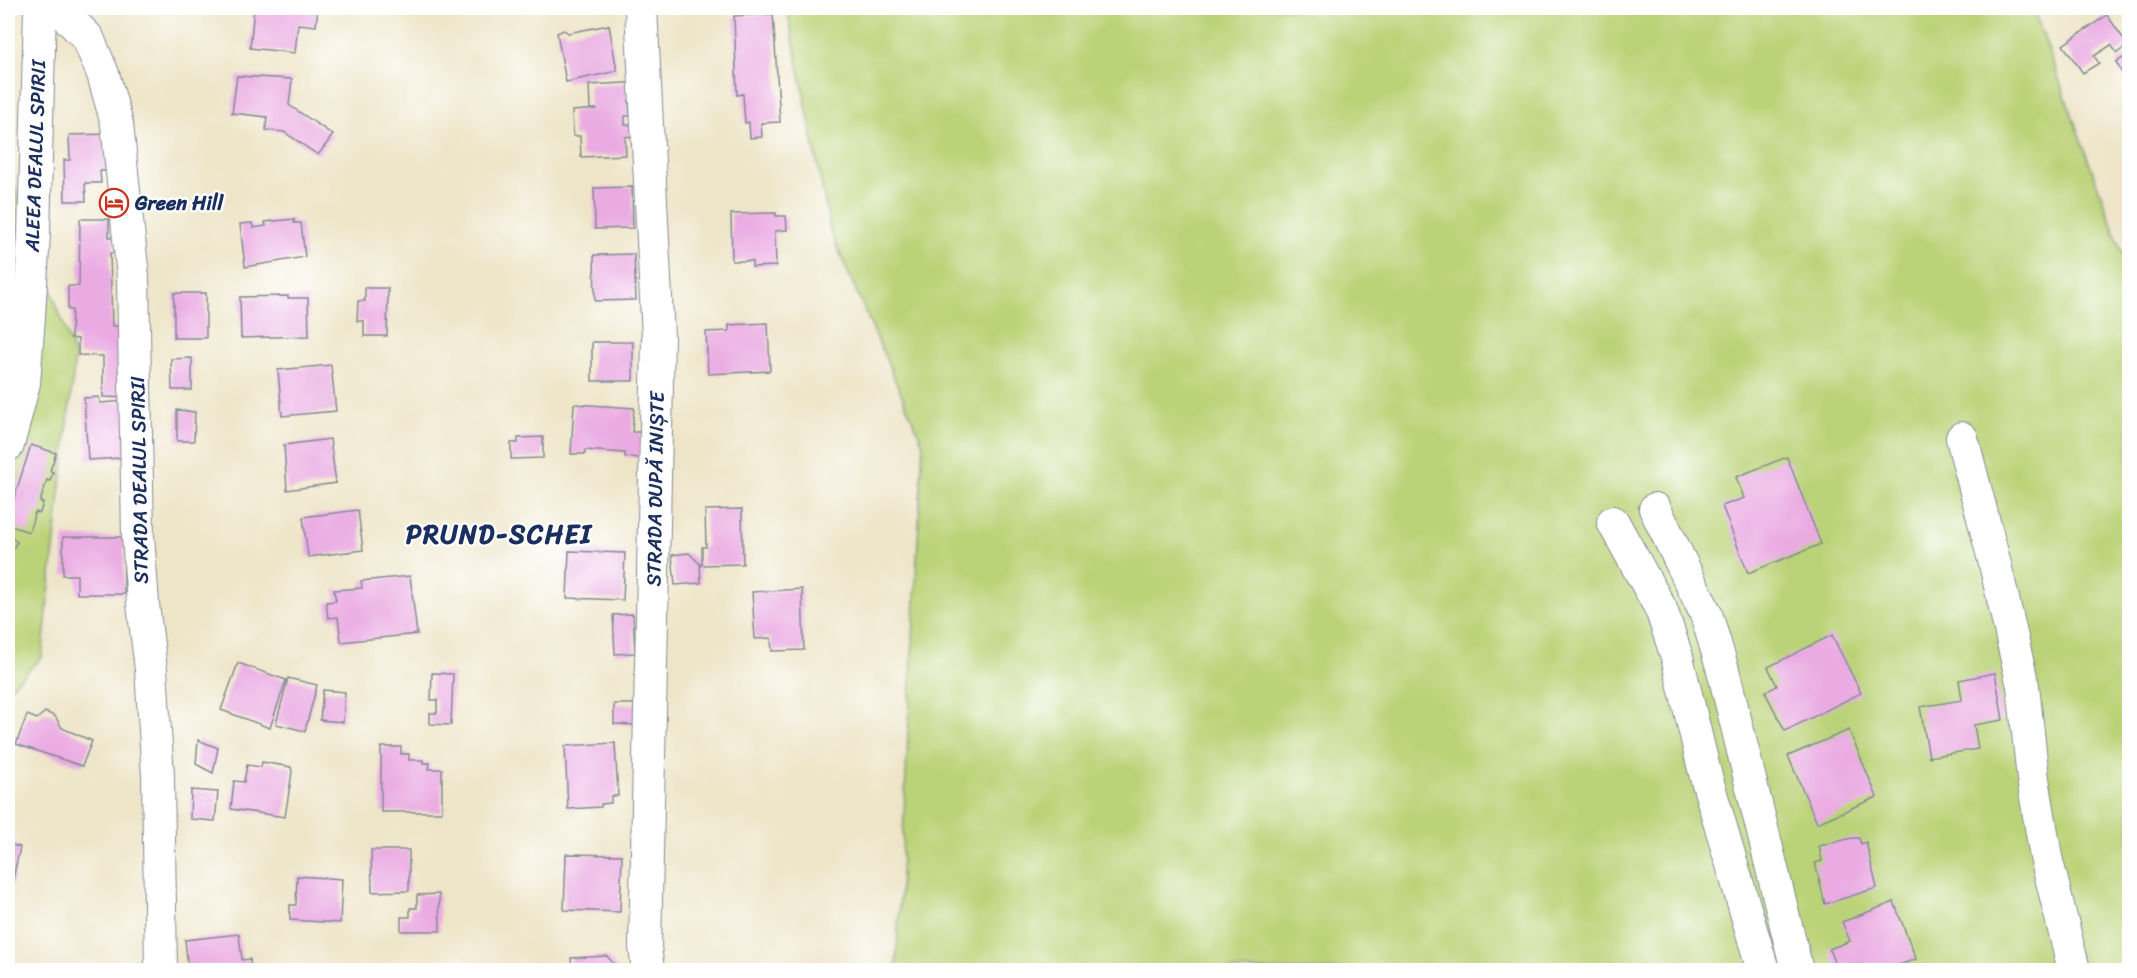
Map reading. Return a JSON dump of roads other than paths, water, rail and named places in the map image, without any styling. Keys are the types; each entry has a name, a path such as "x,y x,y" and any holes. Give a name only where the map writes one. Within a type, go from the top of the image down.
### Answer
{"street":[{"name":"ALEEA DEALUL SPIRII","path":"8,445 24,383 29,317 34,234 40,8"},
{"name":"STRADA DEALUL SPIRII","path":"57,8 88,38 103,74 117,124 120,147 134,277 138,536 143,604 152,670 158,776 161,970"},
{"name":"STRADA DUPĂ INIȘTE","path":"642,8 658,338 645,947 648,970"},
{"path":"1962,438 1995,564 2023,686 2033,780 2046,858 2074,970"},
{"path":"1655,509 1706,614 1723,669 1797,970"},
{"path":"1613,522 1660,609 1677,657 1705,773 1763,970"}],"place":[{"name":"Green Hill","path":"114,203"}],"district":[{"name":"PRUND-SCHEI","path":"499,534"}]}
